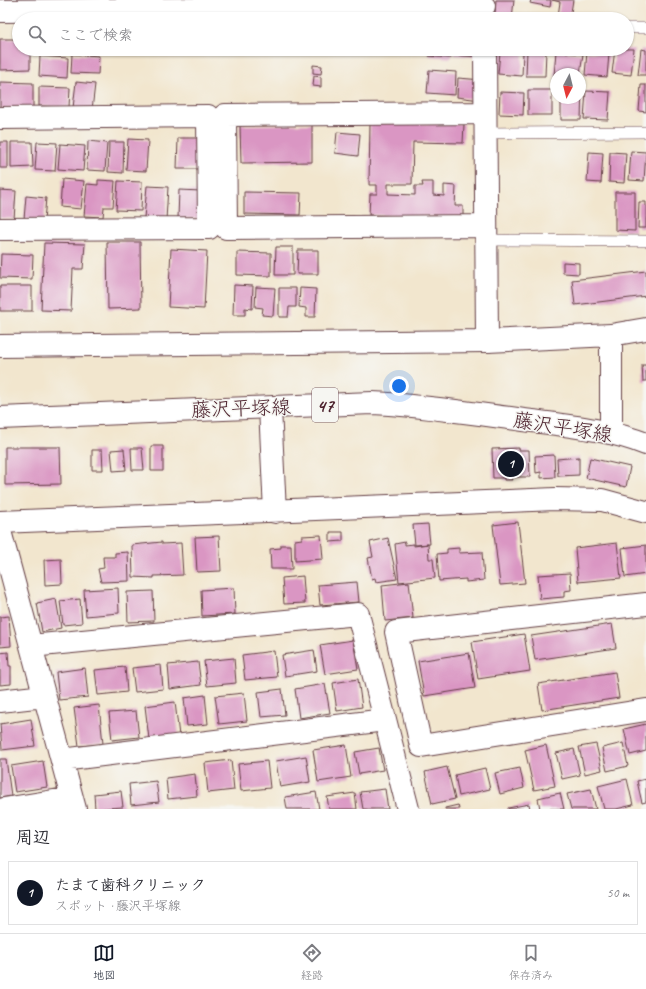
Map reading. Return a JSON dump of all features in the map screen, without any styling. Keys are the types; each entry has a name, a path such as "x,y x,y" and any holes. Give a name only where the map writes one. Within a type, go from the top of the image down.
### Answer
{"street":[{"path":"0,11 206,9 206,0"},
{"path":"225,0 225,9 484,8"},
{"path":"485,56 487,341"},
{"path":"0,118 208,116 209,228 0,229"},
{"path":"485,123 225,116 226,228 486,233"},
{"path":"0,346 487,341 610,335 646,329"},
{"path":"610,335 611,433"},
{"name":"藤沢平塚線","path":"0,418 372,403 407,405 568,426 611,433 646,444"},
{"path":"270,408 275,512"},
{"path":"0,522 275,512 555,499 602,500 646,512"},
{"path":"0,531 8,595 31,646 74,804 4,809"},
{"path":"646,604 396,632 421,746 646,710"},
{"path":"31,646 358,614 408,809"},
{"path":"0,701 44,696"},
{"path":"62,760 385,720"}],"lane":[{"path":"634,28 646,28"},
{"path":"485,123 646,132"},
{"path":"486,233 646,241"}],"building":[{"path":"496,0 514,0 513,12 495,12"},
{"path":"531,0 551,0 550,7 530,3"},
{"path":"552,0 573,0 571,12 559,12 560,2"},
{"path":"0,39 12,39 12,56 30,56 30,69 0,70"},
{"path":"641,49 646,50 646,75 638,75"},
{"path":"40,56 68,58 67,78 39,76"},
{"path":"72,56 99,56 98,74 71,73"},
{"path":"429,56 451,56 451,58"},
{"path":"500,56 523,56 522,76 498,74"},
{"path":"527,56 546,56 545,76 526,76"},
{"path":"556,56 583,56 581,68 555,68"},
{"path":"587,56 609,56 607,77 586,75"},
{"path":"614,56 633,56 631,75 612,73"},
{"path":"313,65 322,66 321,74 313,73"},
{"path":"429,70 456,72 455,95 427,93"},
{"path":"314,76 321,77 321,87 313,86"},
{"path":"458,78 482,80 480,100 457,97"},
{"path":"0,82 33,83 33,108 0,108"},
{"path":"76,82 95,84 92,110 73,108"},
{"path":"641,85 646,85 646,112 639,111"},
{"path":"39,87 70,88 69,107 39,106"},
{"path":"528,90 550,90 552,115 528,115"},
{"path":"586,91 610,92 608,120 584,119"},
{"path":"500,92 524,93 523,115 499,114"},
{"path":"561,104 581,104 581,120 561,120"},
{"path":"370,123 464,124 463,143 413,142 412,184 388,184 388,194 415,195 415,186 423,186 422,182 433,182 433,195 444,196 444,185 456,186 455,206 463,206 463,217 369,215 370,194 377,194 377,185 369,185"},
{"path":"312,124 312,162 241,163 240,125"},
{"path":"337,132 360,134 358,156 335,153"},
{"path":"178,138 205,138 204,169 177,169"},
{"path":"128,139 148,140 146,171 126,170"},
{"path":"88,141 107,143 105,171 87,170"},
{"path":"0,142 8,142 8,168 0,168"},
{"path":"11,142 32,142 33,167 11,168"},
{"path":"37,142 57,143 55,171 35,170"},
{"path":"109,142 124,142 123,173 108,172"},
{"path":"60,144 85,146 83,171 58,169"},
{"path":"631,151 646,152 644,181 629,180"},
{"path":"589,152 603,153 601,183 587,182"},
{"path":"610,152 626,153 624,183 609,182"},
{"path":"62,179 84,181 81,209 60,207"},
{"path":"98,180 115,181 113,207 104,207 103,217 84,216 87,184 98,185"},
{"path":"118,181 142,182 141,211 116,210"},
{"path":"147,186 168,187 166,220 144,218"},
{"path":"0,190 16,191 14,219 0,218"},
{"path":"179,190 201,191 200,219 178,218"},
{"path":"244,192 301,193 300,215 244,214"},
{"path":"615,192 635,192 635,231 615,230"},
{"path":"26,196 46,198 44,221 24,219"},
{"path":"639,202 646,202 646,228 638,228"},
{"path":"107,242 140,242 141,308 108,309"},
{"path":"44,243 85,244 83,269 73,269 71,311 41,310"},
{"path":"276,247 293,247 293,275 275,275"},
{"path":"171,249 207,251 204,309 168,307"},
{"path":"298,250 318,250 318,274 297,274"},
{"path":"237,252 271,253 271,276 237,275"},
{"path":"1,254 33,255 32,279 0,278"},
{"path":"563,262 579,263 579,274 563,273"},
{"path":"646,271 646,296 575,305 572,280"},
{"path":"234,285 253,286 252,309 245,308 245,315 233,315"},
{"path":"0,286 32,286 32,311 0,311"},
{"path":"256,287 275,288 273,316 262,315 263,308 255,307"},
{"path":"279,288 296,288 296,307 289,307 288,317 279,317"},
{"path":"300,288 316,289 315,317 306,317 306,308 299,307"},
{"path":"642,365 646,365 646,381 643,381"},
{"path":"151,446 163,446 163,471 151,471"},
{"path":"5,447 60,447 61,484 5,485"},
{"path":"131,448 142,448 144,470 132,470"},
{"path":"519,448 519,450 529,450 530,477 511,477 512,480 493,478 492,449"},
{"path":"124,449 126,470 113,471 111,450"},
{"path":"92,450 102,450 103,470 92,470"},
{"path":"554,455 555,477 541,478 541,472 536,473 535,456"},
{"path":"579,457 579,475 558,476 557,459"},
{"path":"590,458 630,467 626,487 586,478"},
{"path":"518,522 525,583 500,585 493,525"},
{"path":"428,524 430,544 415,545 413,525"},
{"path":"330,532 343,532 343,541 330,542"},
{"path":"321,535 323,559 295,561 295,540 302,539 302,536"},
{"path":"219,536 221,571 197,572 195,537"},
{"path":"388,538 397,579 376,582 375,578 372,579 368,558 373,557 370,542"},
{"path":"162,542 162,544 181,543 183,575 154,576 154,578 133,577 132,545"},
{"path":"405,542 405,545 414,544 414,546 428,544 429,559 433,559 435,578 399,582 395,544"},
{"path":"617,543 621,578 578,582 575,548"},
{"path":"281,545 291,545 292,569 271,569 270,549 281,548"},
{"path":"646,545 646,574 625,577 622,548"},
{"path":"459,548 459,553 482,552 484,580 466,582 466,579 439,581 437,554 447,553 447,549"},
{"path":"128,552 129,581 101,582 98,569 104,568 103,557 115,557 115,553"},
{"path":"61,559 62,584 45,585 44,560"},
{"path":"570,573 571,590 564,591 564,597 540,599 538,575"},
{"path":"303,576 305,603 284,604 282,578"},
{"path":"357,582 359,602 320,605 318,585"},
{"path":"409,582 413,618 385,621 382,585"},
{"path":"118,588 119,613 86,616 84,590"},
{"path":"234,588 235,614 202,616 201,590"},
{"path":"153,591 154,621 128,622 127,592"},
{"path":"56,599 61,628 42,632 37,603"},
{"path":"80,599 82,623 63,625 60,601"},
{"path":"9,616 11,646 0,647 0,617"},
{"path":"612,624 616,648 535,660 531,636"},
{"path":"524,634 530,671 478,679 472,642"},
{"path":"353,640 358,669 325,674 320,645"},
{"path":"314,650 317,671 285,676 282,655"},
{"path":"274,651 277,677 245,680 242,655"},
{"path":"8,652 9,666 11,666 11,684 0,685 0,653"},
{"path":"469,653 475,688 424,696 418,661"},
{"path":"234,658 236,683 207,686 204,661"},
{"path":"198,662 201,685 170,689 168,665"},
{"path":"161,665 163,689 135,692 132,668"},
{"path":"125,667 127,692 98,695 95,670"},
{"path":"85,668 88,697 59,700 56,672"},
{"path":"615,672 619,698 542,710 538,684"},
{"path":"358,679 362,707 337,711 333,683"},
{"path":"325,684 330,713 299,718 295,689"},
{"path":"282,689 285,715 261,717 258,692"},
{"path":"244,693 247,721 219,724 215,696"},
{"path":"205,695 208,724 187,726 184,698"},
{"path":"175,702 179,736 149,739 145,706"},
{"path":"99,705 103,744 79,746 74,708"},
{"path":"136,711 139,737 112,740 109,713"},
{"path":"31,719 35,746 2,750 0,724"},
{"path":"646,724 646,751 630,755 624,729"},
{"path":"623,743 628,766 607,771 602,748"},
{"path":"596,744 602,770 585,774 579,747"},
{"path":"346,745 351,777 318,782 313,750"},
{"path":"546,745 555,786 534,790 525,750"},
{"path":"379,748 383,770 359,774 355,752"},
{"path":"574,749 580,775 562,779 556,753"},
{"path":"306,756 310,782 280,787 276,761"},
{"path":"0,759 6,759 11,796 0,798"},
{"path":"231,760 234,790 208,793 205,763"},
{"path":"43,761 47,787 15,792 11,766"},
{"path":"267,761 270,788 241,791 238,764"},
{"path":"447,767 455,799 432,804 425,772"},
{"path":"485,768 490,789 459,796 455,775"},
{"path":"520,768 524,788 500,794 495,773"},
{"path":"195,774 197,796 168,799 166,778"},
{"path":"627,779 633,805 616,809 604,809 598,786"},
{"path":"646,779 646,802 642,803 637,781"},
{"path":"156,781 159,802 131,805 129,784"},
{"path":"385,789 388,809 363,809 360,792"},
{"path":"591,789 596,809 571,809 567,794"},
{"path":"121,791 123,807 95,809 94,794"},
{"path":"316,792 319,809 287,809 285,797"},
{"path":"355,793 357,809 329,809 327,797"},
{"path":"560,793 564,809 540,809 538,798"},
{"path":"529,804 530,809 508,809 508,808"},
{"path":"458,805 459,809 445,809 445,808"}],"place":[{"name":"たまて歯科クリニック","path":"511,464"}]}
